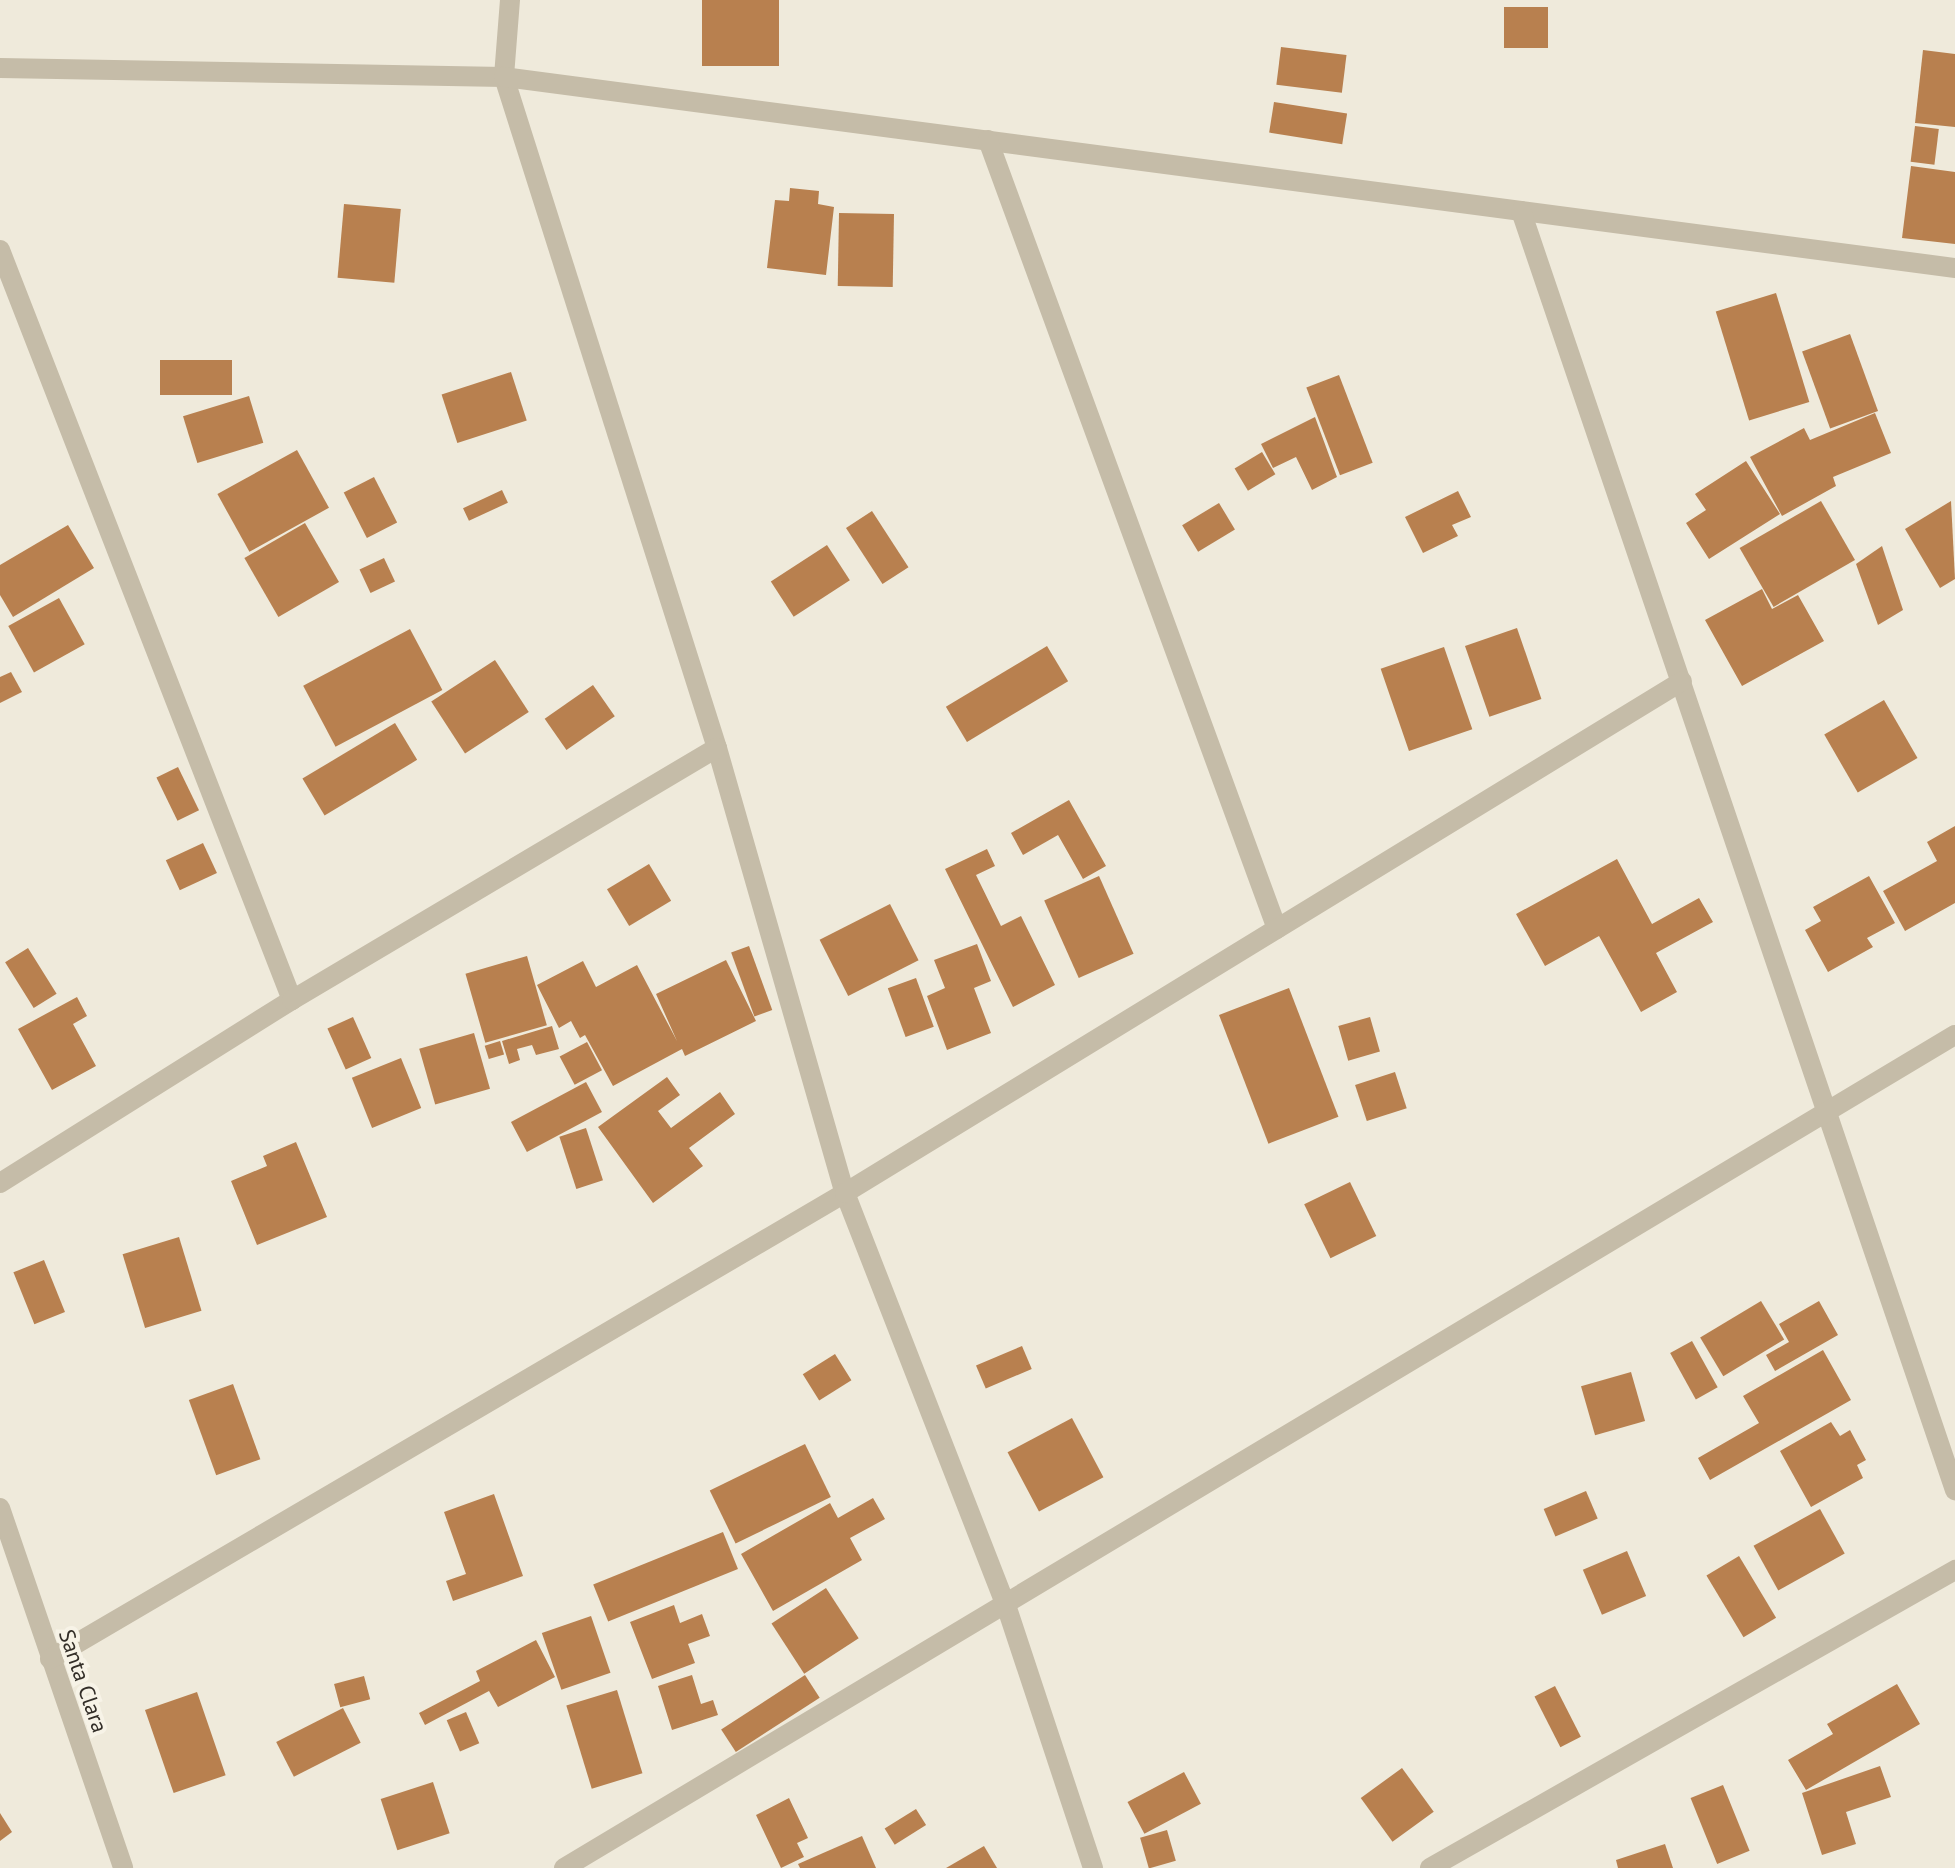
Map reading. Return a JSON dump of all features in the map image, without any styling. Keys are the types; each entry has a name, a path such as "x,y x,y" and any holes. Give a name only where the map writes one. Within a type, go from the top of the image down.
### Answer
{"street":[{"path":"510,0 504,77 717,748 845,1193 1006,1605 1093,1868"},
{"path":"0,68 504,77 1955,268"},
{"path":"988,140 1277,929"},
{"path":"1521,211 1955,1490"},
{"path":"0,250 292,1000"},
{"path":"50,1659 845,1193 1682,681"},
{"path":"0,1183 292,1000 717,748"},
{"path":"564,1868 1955,1035"},
{"name":"Santa Clara","path":"0,1508 123,1868"},
{"path":"1430,1868 1955,1570"}],"building":[{"path":"702,0 779,0 779,66 702,66"},
{"path":"1504,7 1548,7 1548,48 1504,48"},
{"path":"1281,47 1347,55 1342,93 1276,85"},
{"path":"1923,50 1955,54 1955,127 1915,123"},
{"path":"1274,102 1347,114 1342,144 1269,133"},
{"path":"1915,126 1939,129 1934,165 1911,162"},
{"path":"1911,166 1955,172 1955,244 1902,238"},
{"path":"790,188 819,191 818,204 834,207 826,275 767,268 775,200 789,201"},
{"path":"344,204 401,209 394,283 338,278"},
{"path":"839,213 894,214 893,287 838,286"},
{"path":"1776,293 1809,402 1749,420 1716,311"},
{"path":"1850,334 1878,411 1830,428 1802,351"},
{"path":"160,360 232,360 232,395 160,395"},
{"path":"511,372 527,421 457,443 442,395"},
{"path":"1339,375 1373,463 1340,475 1306,388"},
{"path":"249,396 263,443 197,463 183,416"},
{"path":"1875,413 1891,453 1833,477 1836,486 1782,516 1750,457 1804,428 1810,440"},
{"path":"1315,417 1337,477 1312,490 1296,457 1273,468 1261,444"},
{"path":"297,450 329,508 249,552 217,494"},
{"path":"1262,452 1275,474 1248,491 1235,468"},
{"path":"1746,461 1780,514 1709,559 1686,523 1706,510 1695,494"},
{"path":"374,477 397,522 367,538 344,492"},
{"path":"502,490 508,503 469,521 463,508"},
{"path":"1458,491 1471,517 1452,525 1458,536 1423,553 1405,517"},
{"path":"1821,501 1855,560 1774,607 1740,548"},
{"path":"1951,501 1955,579 1940,588 1905,529"},
{"path":"1219,503 1235,530 1198,552 1182,525"},
{"path":"872,511 908,567 882,584 846,528"},
{"path":"305,523 339,582 278,617 244,558"},
{"path":"68,525 94,568 13,617 0,595 0,565"},
{"path":"827,545 850,580 794,617 771,581"},
{"path":"1882,546 1903,610 1878,625 1856,564"},
{"path":"384,558 395,582 371,593 360,569"},
{"path":"1762,589 1772,609 1798,595 1824,641 1742,686 1705,620"},
{"path":"59,598 85,644 34,672 8,626"},
{"path":"1517,628 1541,699 1489,717 1465,646"},
{"path":"410,629 442,690 336,747 303,686"},
{"path":"1047,646 1068,681 967,742 946,707"},
{"path":"1444,647 1472,729 1409,751 1381,669"},
{"path":"495,660 529,712 465,753 431,701"},
{"path":"11,672 22,692 0,703 0,677"},
{"path":"593,685 615,716 566,750 545,719"},
{"path":"1884,700 1918,758 1858,793 1824,734"},
{"path":"395,723 417,760 325,815 302,779"},
{"path":"178,767 199,810 177,821 156,778"},
{"path":"1069,800 1106,866 1083,879 1058,835 1023,855 1011,833"},
{"path":"1955,826 1955,903 1905,931 1883,891 1937,861 1927,842"},
{"path":"203,843 217,873 180,890 166,860"},
{"path":"987,849 995,866 976,875 1001,926 1021,916 1055,985 1013,1007 945,869"},
{"path":"1617,859 1652,924 1699,898 1713,922 1656,953 1677,992 1641,1012 1599,936 1545,966 1516,914"},
{"path":"649,864 671,901 629,926 607,889"},
{"path":"1099,876 1134,954 1079,978 1044,900"},
{"path":"1869,876 1895,923 1867,938 1873,947 1828,972 1805,930 1821,921 1813,907"},
{"path":"890,904 919,960 848,996 820,940"},
{"path":"977,944 991,981 974,988 991,1033 947,1050 927,996 945,988 934,960"},
{"path":"749,946 772,1010 754,1016 731,952"},
{"path":"28,948 57,994 34,1008 5,962"},
{"path":"527,956 547,1025 485,1043 465,974"},
{"path":"726,960 756,1021 685,1056 682,1049 613,1086 585,1035 580,1038 571,1021 559,1028 537,985 583,961 596,987 637,965 677,1041 656,994"},
{"path":"916,978 934,1027 906,1037 888,988"},
{"path":"1289,988 1338,1117 1268,1144 1219,1015"},
{"path":"77,997 87,1016 73,1024 96,1066 52,1090 18,1029"},
{"path":"353,1017 371,1058 346,1069 327,1028"},
{"path":"1370,1017 1380,1052 1348,1061 1338,1026"},
{"path":"552,1026 559,1049 536,1055 532,1045 517,1049 520,1060 509,1064 502,1041"},
{"path":"474,1033 490,1089 435,1104 419,1049"},
{"path":"500,1041 504,1054 489,1059 485,1046"},
{"path":"587,1042 602,1070 575,1085 560,1057"},
{"path":"401,1058 421,1108 372,1128 352,1078"},
{"path":"1395,1072 1407,1108 1367,1121 1355,1085"},
{"path":"667,1077 680,1095 658,1111 671,1128 720,1092 735,1114 689,1148 703,1166 653,1203 598,1127"},
{"path":"586,1082 602,1112 527,1152 511,1122"},
{"path":"586,1128 603,1180 576,1189 559,1137"},
{"path":"296,1142 327,1217 257,1245 231,1181 267,1166 263,1156"},
{"path":"1350,1182 1376,1236 1330,1258 1304,1204"},
{"path":"179,1237 202,1311 145,1328 123,1254"},
{"path":"44,1260 65,1312 34,1324 13,1272"},
{"path":"1761,1301 1784,1340 1723,1376 1700,1338"},
{"path":"1819,1301 1838,1335 1775,1371 1766,1355 1789,1342 1779,1324"},
{"path":"1692,1341 1718,1387 1696,1399 1670,1353"},
{"path":"1022,1346 1032,1369 986,1389 976,1366"},
{"path":"1823,1350 1851,1400 1710,1480 1698,1458 1759,1423 1743,1396"},
{"path":"835,1354 851,1380 819,1400 803,1374"},
{"path":"1631,1372 1645,1421 1595,1435 1581,1386"},
{"path":"233,1384 260,1459 216,1475 189,1400"},
{"path":"1072,1418 1103,1477 1039,1511 1008,1452"},
{"path":"1831,1422 1840,1436 1850,1430 1866,1460 1857,1465 1863,1478 1811,1507 1780,1451"},
{"path":"805,1444 831,1497 736,1543 710,1490"},
{"path":"1586,1491 1598,1519 1555,1537 1544,1509"},
{"path":"494,1494 523,1576 453,1601 446,1581 466,1574 444,1512"},
{"path":"873,1498 885,1519 850,1538 862,1560 773,1611 741,1554 830,1503 838,1518"},
{"path":"1820,1509 1845,1554 1778,1590 1754,1546"},
{"path":"723,1532 738,1569 608,1622 593,1584"},
{"path":"1627,1551 1646,1596 1602,1615 1583,1570"},
{"path":"1739,1556 1776,1618 1744,1637 1706,1576"},
{"path":"826,1588 859,1638 804,1674 771,1623"},
{"path":"674,1605 680,1623 702,1614 710,1636 688,1644 695,1663 652,1679 630,1622"},
{"path":"591,1616 611,1673 561,1690 542,1633"},
{"path":"536,1640 555,1677 498,1707 489,1691 425,1725 419,1713 480,1681 476,1671"},
{"path":"692,1675 701,1704 713,1700 718,1715 672,1730 658,1686"},
{"path":"805,1675 820,1698 736,1752 721,1729"},
{"path":"364,1676 370,1699 340,1707 334,1684"},
{"path":"1897,1684 1920,1724 1806,1790 1788,1760 1833,1734 1827,1724"},
{"path":"1555,1686 1581,1737 1560,1747 1535,1696"},
{"path":"617,1690 642,1773 592,1789 566,1705"},
{"path":"197,1692 226,1775 174,1793 145,1710"},
{"path":"343,1708 361,1743 294,1777 276,1742"},
{"path":"466,1712 479,1743 460,1752 447,1720"},
{"path":"1880,1766 1891,1797 1846,1812 1856,1844 1822,1855 1802,1793"},
{"path":"1402,1768 1434,1812 1392,1842 1361,1798"},
{"path":"1184,1772 1201,1804 1144,1834 1127,1802"},
{"path":"433,1782 450,1833 397,1850 381,1799"},
{"path":"1723,1785 1750,1851 1717,1864 1691,1798"},
{"path":"789,1798 808,1838 797,1843 804,1857 781,1868 756,1815"},
{"path":"916,1809 926,1825 895,1845 885,1829"},
{"path":"0,1813 12,1832 0,1841"},
{"path":"1167,1830 1176,1861 1149,1868 1140,1838"},
{"path":"862,1836 876,1868 800,1868 798,1864"},
{"path":"1665,1844 1673,1868 1618,1868 1616,1860"},
{"path":"984,1846 997,1868 946,1868"}]}
